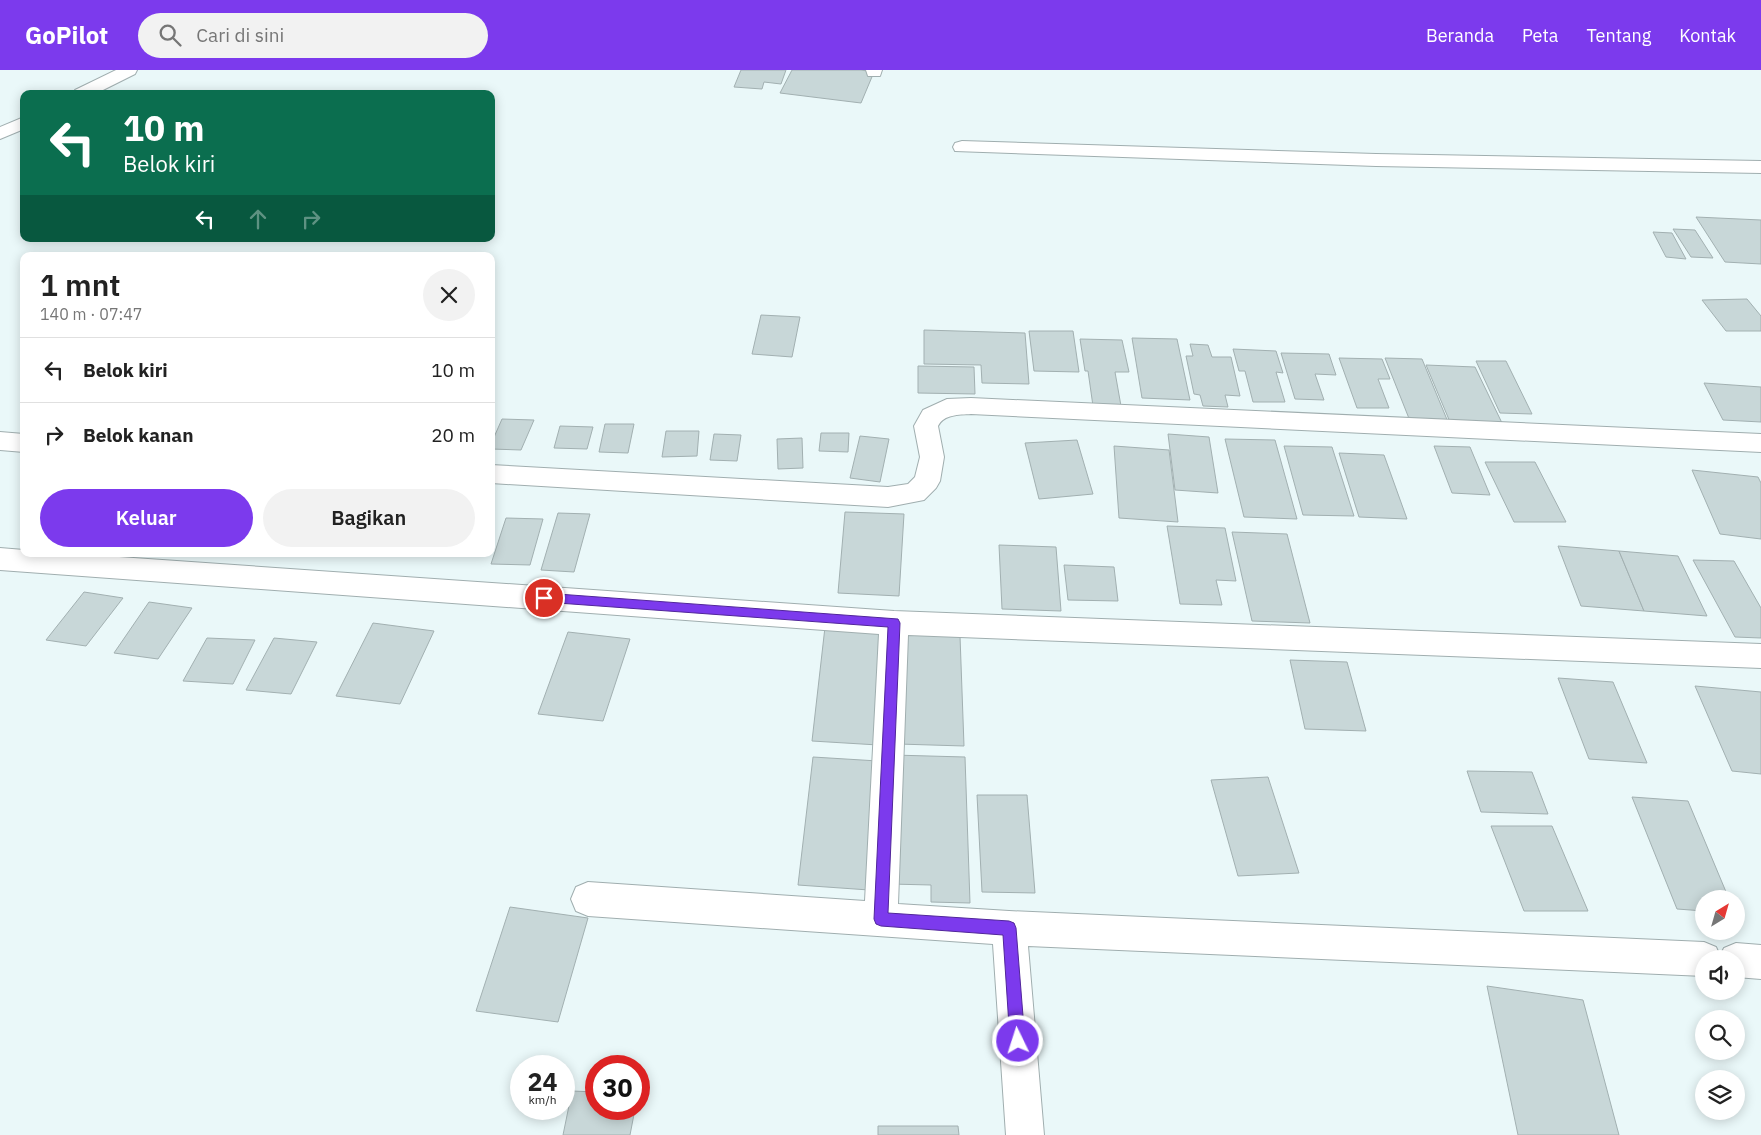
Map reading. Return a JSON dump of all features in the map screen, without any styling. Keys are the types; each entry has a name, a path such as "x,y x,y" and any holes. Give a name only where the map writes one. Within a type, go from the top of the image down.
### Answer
{"street":[{"path":"89,90 129,70"},
{"path":"0,134 20,124"},
{"path":"962,147 1366,160 1761,167"},
{"path":"495,474 888,497 915,493 927,481 932,457 926,426 931,416 947,408 971,406 1761,443"},
{"path":"0,441 20,443"},
{"path":"0,560 894,623 1761,656"},
{"path":"881,919 894,623"},
{"path":"588,899 1009,928 1695,959"},
{"path":"1009,928 1025,1135"},
{"path":"1745,961 1761,962"}],"building":[{"path":"741,70 786,70 781,84 764,82 762,89 734,87"},
{"path":"792,70 861,70 874,72 861,103 780,93"},
{"path":"1696,217 1761,220 1761,264 1725,262"},
{"path":"1673,229 1695,230 1713,258 1691,257"},
{"path":"1653,232 1672,233 1686,259 1666,257"},
{"path":"1747,299 1761,316 1761,331 1726,331 1702,300"},
{"path":"761,315 800,317 792,357 752,354"},
{"path":"924,330 1025,333 1029,384 982,383 981,365 924,364"},
{"path":"1029,331 1073,331 1079,372 1034,371"},
{"path":"1132,338 1177,339 1190,400 1142,398"},
{"path":"1080,339 1122,340 1129,372 1115,372 1121,406 1093,406 1088,371 1085,371"},
{"path":"1190,344 1208,345 1212,357 1231,357 1240,396 1225,395 1228,407 1203,406 1200,395 1194,394 1186,356 1193,356"},
{"path":"1233,349 1276,351 1283,373 1276,372 1285,402 1253,402 1245,371 1239,371"},
{"path":"1281,353 1329,354 1336,375 1315,374 1324,400 1295,399"},
{"path":"1339,358 1382,359 1390,379 1378,379 1389,408 1357,408"},
{"path":"1385,358 1422,359 1448,422 1410,421"},
{"path":"1476,361 1506,361 1532,414 1500,413"},
{"path":"1426,365 1475,367 1502,423 1450,422"},
{"path":"918,366 974,367 975,394 918,393"},
{"path":"1704,383 1761,387 1761,422 1723,420"},
{"path":"502,419 534,420 521,450 495,449 495,435"},
{"path":"605,424 634,424 628,453 599,452"},
{"path":"560,426 593,427 587,449 554,448"},
{"path":"666,431 699,431 697,456 662,457"},
{"path":"821,433 849,433 848,452 819,451"},
{"path":"714,434 741,435 737,461 710,460"},
{"path":"1168,434 1209,437 1218,493 1175,490"},
{"path":"860,436 889,439 880,482 850,478"},
{"path":"802,438 803,468 778,469 777,439"},
{"path":"1225,439 1275,440 1297,519 1244,517"},
{"path":"1077,440 1093,494 1039,499 1025,443"},
{"path":"1114,446 1169,450 1178,522 1119,518"},
{"path":"1284,446 1332,447 1354,516 1303,515"},
{"path":"1434,446 1470,447 1490,495 1452,493"},
{"path":"1339,453 1384,455 1407,519 1359,517"},
{"path":"1485,462 1535,462 1566,522 1514,522"},
{"path":"1692,470 1758,477 1761,483 1761,539 1720,534"},
{"path":"845,512 904,514 899,596 838,593"},
{"path":"558,513 590,514 574,572 541,570"},
{"path":"506,518 543,519 530,565 491,564 495,557"},
{"path":"1167,526 1225,528 1236,581 1216,580 1222,605 1180,604"},
{"path":"1232,532 1287,534 1310,623 1252,621"},
{"path":"999,545 1056,547 1061,611 1002,609"},
{"path":"1558,546 1619,551 1644,611 1581,606"},
{"path":"1619,551 1678,556 1707,616 1644,611"},
{"path":"1693,560 1734,561 1761,608 1761,638 1735,637"},
{"path":"1064,565 1114,567 1118,601 1068,600"},
{"path":"84,592 123,598 86,646 46,640"},
{"path":"149,602 192,608 158,659 114,653"},
{"path":"373,623 434,631 400,704 336,696"},
{"path":"825,627 886,631 878,745 812,741"},
{"path":"568,632 630,639 603,721 538,714"},
{"path":"899,634 960,636 964,746 898,744"},
{"path":"207,638 255,640 233,684 183,681"},
{"path":"274,638 317,642 291,694 246,690"},
{"path":"1290,660 1347,662 1366,731 1305,729"},
{"path":"1558,678 1613,682 1647,763 1589,759"},
{"path":"1695,686 1761,692 1761,774 1732,771"},
{"path":"893,755 965,757 970,903 931,902 931,885 890,884"},
{"path":"813,757 878,761 869,890 798,885"},
{"path":"1467,771 1532,772 1548,814 1481,812"},
{"path":"1268,777 1299,873 1238,876 1211,780"},
{"path":"977,795 1027,795 1035,893 982,892"},
{"path":"1632,797 1688,801 1725,890 1695,890 1695,910 1677,909"},
{"path":"1491,826 1552,826 1588,911 1524,911"},
{"path":"510,907 588,918 558,1022 476,1011"},
{"path":"1487,986 1583,1000 1619,1135 1518,1135"},
{"path":"575,1091 585,1092 585,1120 633,1120 630,1135 563,1135 566,1120 575,1120"},
{"path":"878,1126 958,1126 959,1135 878,1135"}],"route":[{"path":"544,598 894,623 881,919 1009,928 1018,1041"}]}
